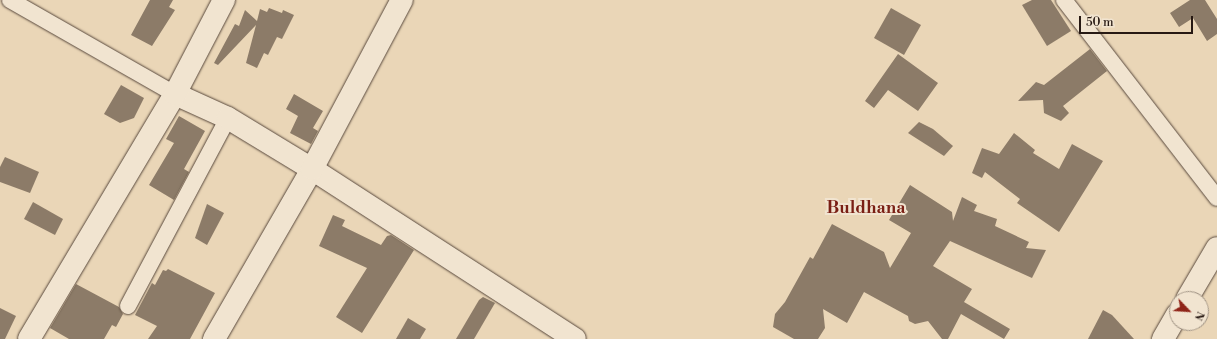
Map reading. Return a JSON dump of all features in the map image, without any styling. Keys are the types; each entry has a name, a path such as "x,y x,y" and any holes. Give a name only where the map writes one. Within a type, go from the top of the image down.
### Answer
{"street":[{"path":"10,0 175,94 228,118 312,169 575,339"},
{"path":"29,339 175,94 224,0"},
{"path":"214,339 312,169 402,0"},
{"path":"1064,0 1217,198"},
{"path":"128,306 228,118"},
{"path":"1192,291 1217,248"},
{"path":"1163,339 1169,329"}],"building":[{"path":"150,0 173,0 169,7 175,10 152,46 131,35"},
{"path":"1032,0 1051,0 1071,31 1047,46 1022,5"},
{"path":"1190,0 1205,0 1217,19 1217,34 1207,41 1193,18 1179,27 1170,13"},
{"path":"269,8 282,13 283,10 294,15 282,39 277,37 268,55 264,53 257,68 246,63 256,25 218,65 214,63 235,24 239,26 245,10 257,21 260,9 267,12"},
{"path":"891,8 921,25 904,55 874,38"},
{"path":"1090,49 1107,71 1063,106 1069,113 1061,121 1044,113 1043,100 1018,101 1036,82 1044,85"},
{"path":"898,54 938,83 918,111 888,90 874,108 865,101"},
{"path":"121,85 144,98 134,118 120,123 104,114"},
{"path":"294,94 323,111 313,128 318,131 311,144 290,133 298,116 286,109"},
{"path":"179,116 205,131 184,169 189,172 174,200 149,185 174,143 166,139"},
{"path":"919,122 933,129 953,146 944,156 908,133"},
{"path":"1014,133 1035,150 1033,153 1059,169 1072,144 1103,161 1059,232 1017,203 1020,199 985,172 982,178 972,173 982,148 999,154"},
{"path":"5,157 39,172 30,193 0,182 0,167"},
{"path":"910,185 952,212 953,221 962,197 977,205 974,211 997,219 995,226 1029,242 1026,248 1046,250 1032,278 950,241 933,266 972,289 964,302 1010,329 1004,339 961,314 948,339 942,339 928,321 915,324 909,321 908,316 864,292 847,323 823,309 825,328 818,339 794,339 773,327 775,314 785,302 810,257 813,259 832,224 884,252 890,268 911,233 889,220"},
{"path":"33,202 63,219 55,235 24,219"},
{"path":"207,204 224,213 207,245 195,238"},
{"path":"333,215 345,220 342,226 381,245 387,236 391,235 414,250 362,333 336,317 367,268 319,246"},
{"path":"168,269 215,293 190,339 148,339 157,326 135,315 152,283 155,285 163,270 166,271"},
{"path":"76,284 119,307 123,314 116,327 112,325 104,339 69,339 50,328"},
{"path":"483,297 495,303 474,339 456,339 479,300"},
{"path":"0,308 16,316 5,339 0,339"},
{"path":"1103,310 1112,315 1134,339 1088,339"},
{"path":"408,318 426,329 420,339 396,339"}],"district":[{"name":"Buldhana","path":"866,209"}]}
